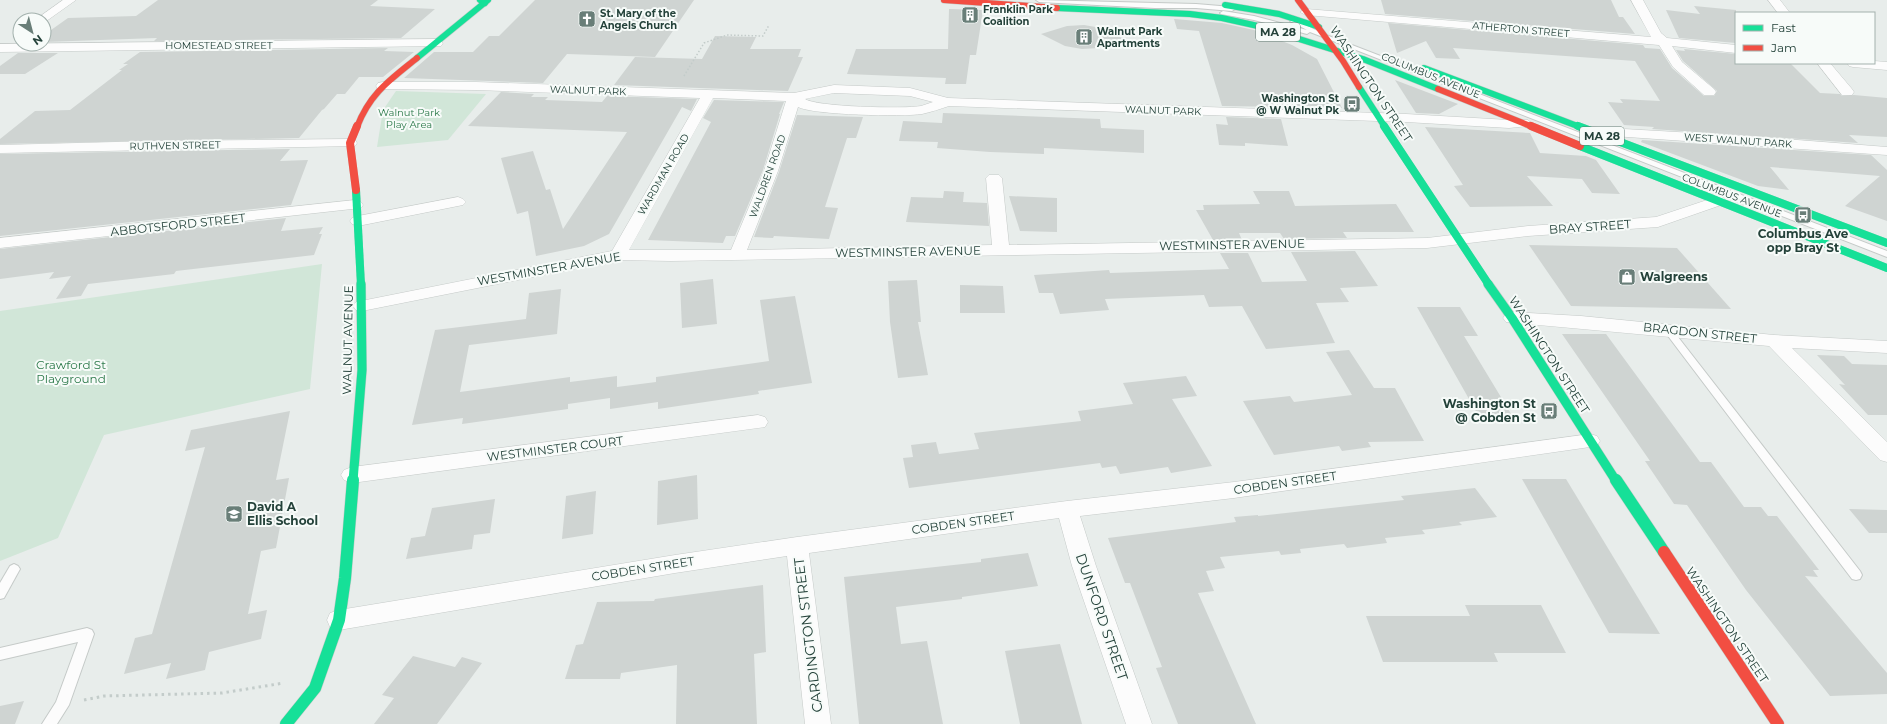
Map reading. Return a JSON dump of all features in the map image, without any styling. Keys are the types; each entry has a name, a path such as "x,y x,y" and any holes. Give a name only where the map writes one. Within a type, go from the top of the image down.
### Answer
{"main road":[{"name":"COLUMBUS AVENUE","path":"944,0 1208,16 1254,25 1362,59 1887,268"},
{"name":"COLUMBUS AVENUE","path":"1166,0 1264,10 1294,18 1696,172 1747,189 1887,243"},
{"name":"WASHINGTON STREET","path":"1298,0 1334,49 1458,240 1512,318 1590,441 1778,724"},
{"path":"350,143 364,109 383,86 485,1"},
{"name":"WALNUT AVENUE","path":"286,724 315,688 339,620 345,578 352,475 362,370 362,306 358,221 355,205 355,176 350,143"}],"street":[{"path":"52,12 70,0"},
{"path":"1637,0 1656,35 1663,41 1677,64 1709,92"},
{"path":"1774,0 1783,12"},
{"name":"ATHERTON STREET","path":"1306,12 1451,22 1735,49"},
{"path":"1,49 12,41"},
{"name":"HOMESTEAD STREET","path":"1,49 437,42"},
{"path":"1824,64 1847,92"},
{"path":"1864,64 1887,66"},
{"name":"WALNUT PARK","path":"383,86 476,86 794,97 834,89 910,92 948,102 1378,117"},
{"name":"WARDMAN ROAD","path":"618,255 709,94"},
{"name":"WALNUT PARK","path":"794,97 809,106 852,110 922,110 948,102"},
{"name":"WALDREN ROAD","path":"738,255 771,171 794,97"},
{"path":"1378,117 1509,124 1523,123"},
{"name":"WEST WALNUT PARK","path":"1589,131 1747,140 1887,151"},
{"name":"RUTHVEN STREET","path":"0,149 154,145 350,143"},
{"path":"994,178 1001,250"},
{"name":"BRAY STREET","path":"1458,240 1528,231 1658,222 1719,201"},
{"path":"358,221 458,202"},
{"name":"ABBOTSFORD STREET","path":"0,243 355,205"},
{"name":"WESTMINSTER AVENUE","path":"362,306 618,255 738,255 1426,243 1458,240"},
{"name":"BRAGDON STREET","path":"1512,318 1581,322 1774,341 1887,347"},
{"path":"1774,341 1887,455"},
{"name":"WESTMINSTER COURT","path":"352,475 758,422"},
{"name":"COBDEN STREET","path":"339,620 675,564 797,546 1067,509 1234,490 1590,441"},
{"name":"DUNFORD STREET","path":"1067,509 1084,566 1139,724"},
{"name":"CARDINGTON STREET","path":"797,546 818,724"}],"lane":[{"name":"COLUMBUS AVENUE","path":"1038,0 1155,6 1234,14 1324,36 1887,254"},
{"path":"1668,330 1856,575"},
{"path":"0,594 14,569"},
{"path":"0,654 87,634 62,705 49,724"}],"path":[{"path":"681,82 704,43 727,35 763,36 769,25"},
{"path":"89,699 104,696 222,693 290,682"}],"green space":[{"name":"Walnut Park Play Area","path":"396,91 486,94 448,140 377,147 383,110"},
{"name":"Crawford St Playground","path":"322,264 310,389 104,435 58,538 0,561 0,311"}],"building":[{"path":"158,0 378,0 370,6 435,9 401,38 154,41 157,38 52,42 52,29 68,18 136,16"},
{"path":"535,0 694,0 655,57 567,54 543,83 404,78 434,52 473,52 489,36 499,36"},
{"path":"1381,0 1611,0 1619,17 1623,17 1635,34 1385,14"},
{"path":"1694,6 1736,10 1735,43 1679,38 1666,10 1700,14"},
{"path":"949,9 983,10 976,55 970,55 966,84 945,84 946,78 847,74 856,49 948,49"},
{"path":"1174,19 1222,23 1254,30 1292,45 1317,59 1342,108 1222,106 1199,31 1177,29"},
{"path":"1388,23 1643,45 1645,48 1660,49 1672,68 1704,96 1714,96 1717,91 1683,61 1676,50 1685,51 1684,49 1735,54 1735,64 1791,64 1820,93 1840,94 1842,96 1854,95 1887,98 1887,137 1849,135 1858,143 1652,129 1654,127 1624,125 1608,102 1623,103 1620,99 1660,101 1635,61 1453,48 1460,59 1436,58 1426,41 1397,53"},
{"name":"Walnut Park Apartments","path":"1084,25 1101,28 1126,40 1099,48 1082,49 1065,46 1041,34 1067,26"},
{"path":"715,36 756,37 750,49 801,49 798,57 803,57 788,91 614,85 635,57 702,59"},
{"path":"388,48 384,51 414,52 383,77 359,77 345,94 337,94 299,138 0,144 0,139 35,111 70,110 122,70 119,70 128,64 123,64 140,52"},
{"path":"18,53 58,53 25,74 0,74 0,66"},
{"path":"1395,80 1458,104 1439,114 1416,113"},
{"path":"501,92 534,94 531,97 548,97 545,100 602,102 607,96 697,99 691,111 682,107 609,234 584,246 536,256 528,211 517,214 501,158 533,151 546,190 550,189 563,229 627,132 468,126"},
{"path":"714,100 784,102 779,114 763,170 735,236 726,236 723,243 648,240 711,122 703,118"},
{"path":"943,113 1100,119 1101,128 1144,130 1144,153 1044,148 1044,154 990,152 937,148 938,142 899,141 903,121 942,123"},
{"path":"797,115 863,117 856,138 847,138 825,207 838,208 829,239 774,236 773,238 754,237 779,172"},
{"path":"1226,117 1281,119 1288,146 1245,143 1245,146 1219,145 1216,124 1228,125"},
{"path":"1425,127 1530,133 1540,153 1586,156 1596,160 1620,194 1592,193 1582,179 1527,176 1553,206 1470,207 1454,186 1463,185"},
{"path":"1642,140 1871,155 1887,170 1887,221 1845,206 1880,176 1770,167 1789,190 1758,186 1641,142"},
{"path":"290,149 280,161 308,160 291,205 0,236 0,154"},
{"path":"944,191 964,192 963,202 987,203 989,226 906,222 911,197 943,198"},
{"path":"1253,191 1289,191 1295,206 1396,204 1414,232 1343,232 1347,238 1284,239 1280,233 1239,233 1242,240 1213,240 1196,210 1204,210 1203,205 1260,204"},
{"path":"1009,196 1057,198 1057,232 1020,231"},
{"path":"286,218 281,231 323,227 319,234 322,234 314,255 176,271 174,274 88,284 81,296 56,299 71,276 49,279 54,272 0,279 0,249"},
{"name":"Walgreens","path":"1529,245 1677,248 1731,309 1571,306"},
{"path":"1355,251 1378,286 1340,288 1349,302 1316,303 1335,343 1266,349 1242,306 1209,307 1204,295 1105,299 1109,310 1060,314 1053,293 1039,293 1034,275 1109,270 1110,273 1229,269 1220,253 1248,253 1262,282 1307,281 1291,252"},
{"path":"713,279 717,324 682,328 680,283"},
{"path":"917,280 921,322 918,322 928,375 898,378 890,322 888,281"},
{"path":"960,285 1003,286 1005,313 960,313"},
{"path":"561,289 557,334 469,345 460,392 570,377 570,382 617,376 617,387 656,382 656,377 769,361 760,300 795,296 812,383 758,391 759,394 658,409 658,402 610,409 610,398 568,404 568,409 462,424 463,418 412,425 435,330 526,319 529,293"},
{"path":"1417,307 1460,307 1478,336 1464,336 1516,422 1482,422"},
{"path":"1562,334 1606,334 1700,462 1711,462 1744,507 1761,507 1768,516 1777,516 1819,570 1813,570 1818,577 1805,576 1887,673 1887,694 1830,696 1746,590 1687,505 1674,504 1645,461 1650,461"},
{"path":"1349,350 1374,388 1395,388 1424,441 1368,442 1371,447 1342,451 1339,446 1274,455 1243,401 1290,396 1294,402 1352,395 1326,352"},
{"path":"1817,355 1844,356 1852,364 1887,365 1887,415 1868,415 1839,384 1845,385"},
{"path":"1186,376 1197,396 1172,399 1212,466 1171,473 1168,467 1120,474 1116,466 1102,468 1100,463 909,488 903,458 913,457 911,445 936,442 939,454 979,449 974,433 1081,421 1078,411 1133,404 1123,383"},
{"name":"David A Ellis School","path":"290,411 276,480 289,478 276,548 261,551 248,614 267,610 261,639 209,652 205,670 166,679 171,663 124,674 135,638 152,634 205,447 185,451 191,430"},
{"path":"697,475 698,519 657,525 658,481"},
{"path":"1522,479 1566,479 1660,634 1609,633"},
{"path":"1475,488 1497,517 1459,522 1462,525 1422,530 1425,534 1385,538 1387,543 1347,548 1344,544 1300,549 1301,553 1281,555 1279,551 1220,557 1225,568 1206,571 1214,591 1198,593 1256,724 1178,724 1156,668 1162,667 1130,583 1125,583 1108,538 1236,522 1234,517 1258,516 1404,500 1401,496"},
{"path":"596,491 593,534 562,539 566,496"},
{"path":"495,499 490,533 474,535 472,549 406,559 411,538 425,536 432,508"},
{"path":"1849,509 1887,510 1887,533 1869,533"},
{"path":"1028,553 1038,586 962,597 962,599 896,607 901,644 927,641 943,724 859,724 844,577 981,562 981,559"},
{"path":"763,585 766,652 754,654 757,724 676,724 677,665 621,673 620,679 565,679 576,645 583,644 597,602 654,601 655,599"},
{"path":"1465,605 1541,605 1566,653 1494,653 1498,662 1383,662 1366,616 1470,616"},
{"path":"1060,644 1082,724 1020,724 1005,651"},
{"path":"413,656 455,667 462,657 482,663 437,724 374,724 394,698 382,695"},
{"path":"24,701 15,724 0,724 0,706"}],"traffic: fast":[{"path":"480,0 485,3"},
{"path":"417,58 488,0"},
{"path":"1225,5 1279,14 1319,27"},
{"path":"1057,8 1190,14 1222,18 1258,26 1363,59 1438,89"},
{"path":"1424,68 1887,243"},
{"path":"1359,87 1469,257 1512,318 1590,441 1664,552"},
{"path":"1580,146 1887,268"},
{"path":"286,724 315,688 339,620 345,578 362,370 362,306 356,190"}],"traffic: jam":[{"path":"944,0 1057,8"},
{"path":"1298,0 1343,61 1359,87"},
{"path":"356,190 350,143 364,109 383,86 417,58"},
{"path":"1438,89 1580,146"},
{"path":"1664,552 1778,724"}],"place":[{"name":"Franklin Park Coalition","path":"970,15"},
{"name":"St. Mary of the Angels Church","path":"587,19"},
{"name":"Walnut Park Apartments","path":"1084,37"},
{"name":"Washington St @ W Walnut Pk","path":"1352,104"},
{"name":"Columbus Ave opp Bray St","path":"1803,215"},
{"name":"Walgreens","path":"1627,277"},
{"name":"Washington St @ Cobden St","path":"1549,411"},
{"name":"David A Ellis School","path":"234,514"}]}
